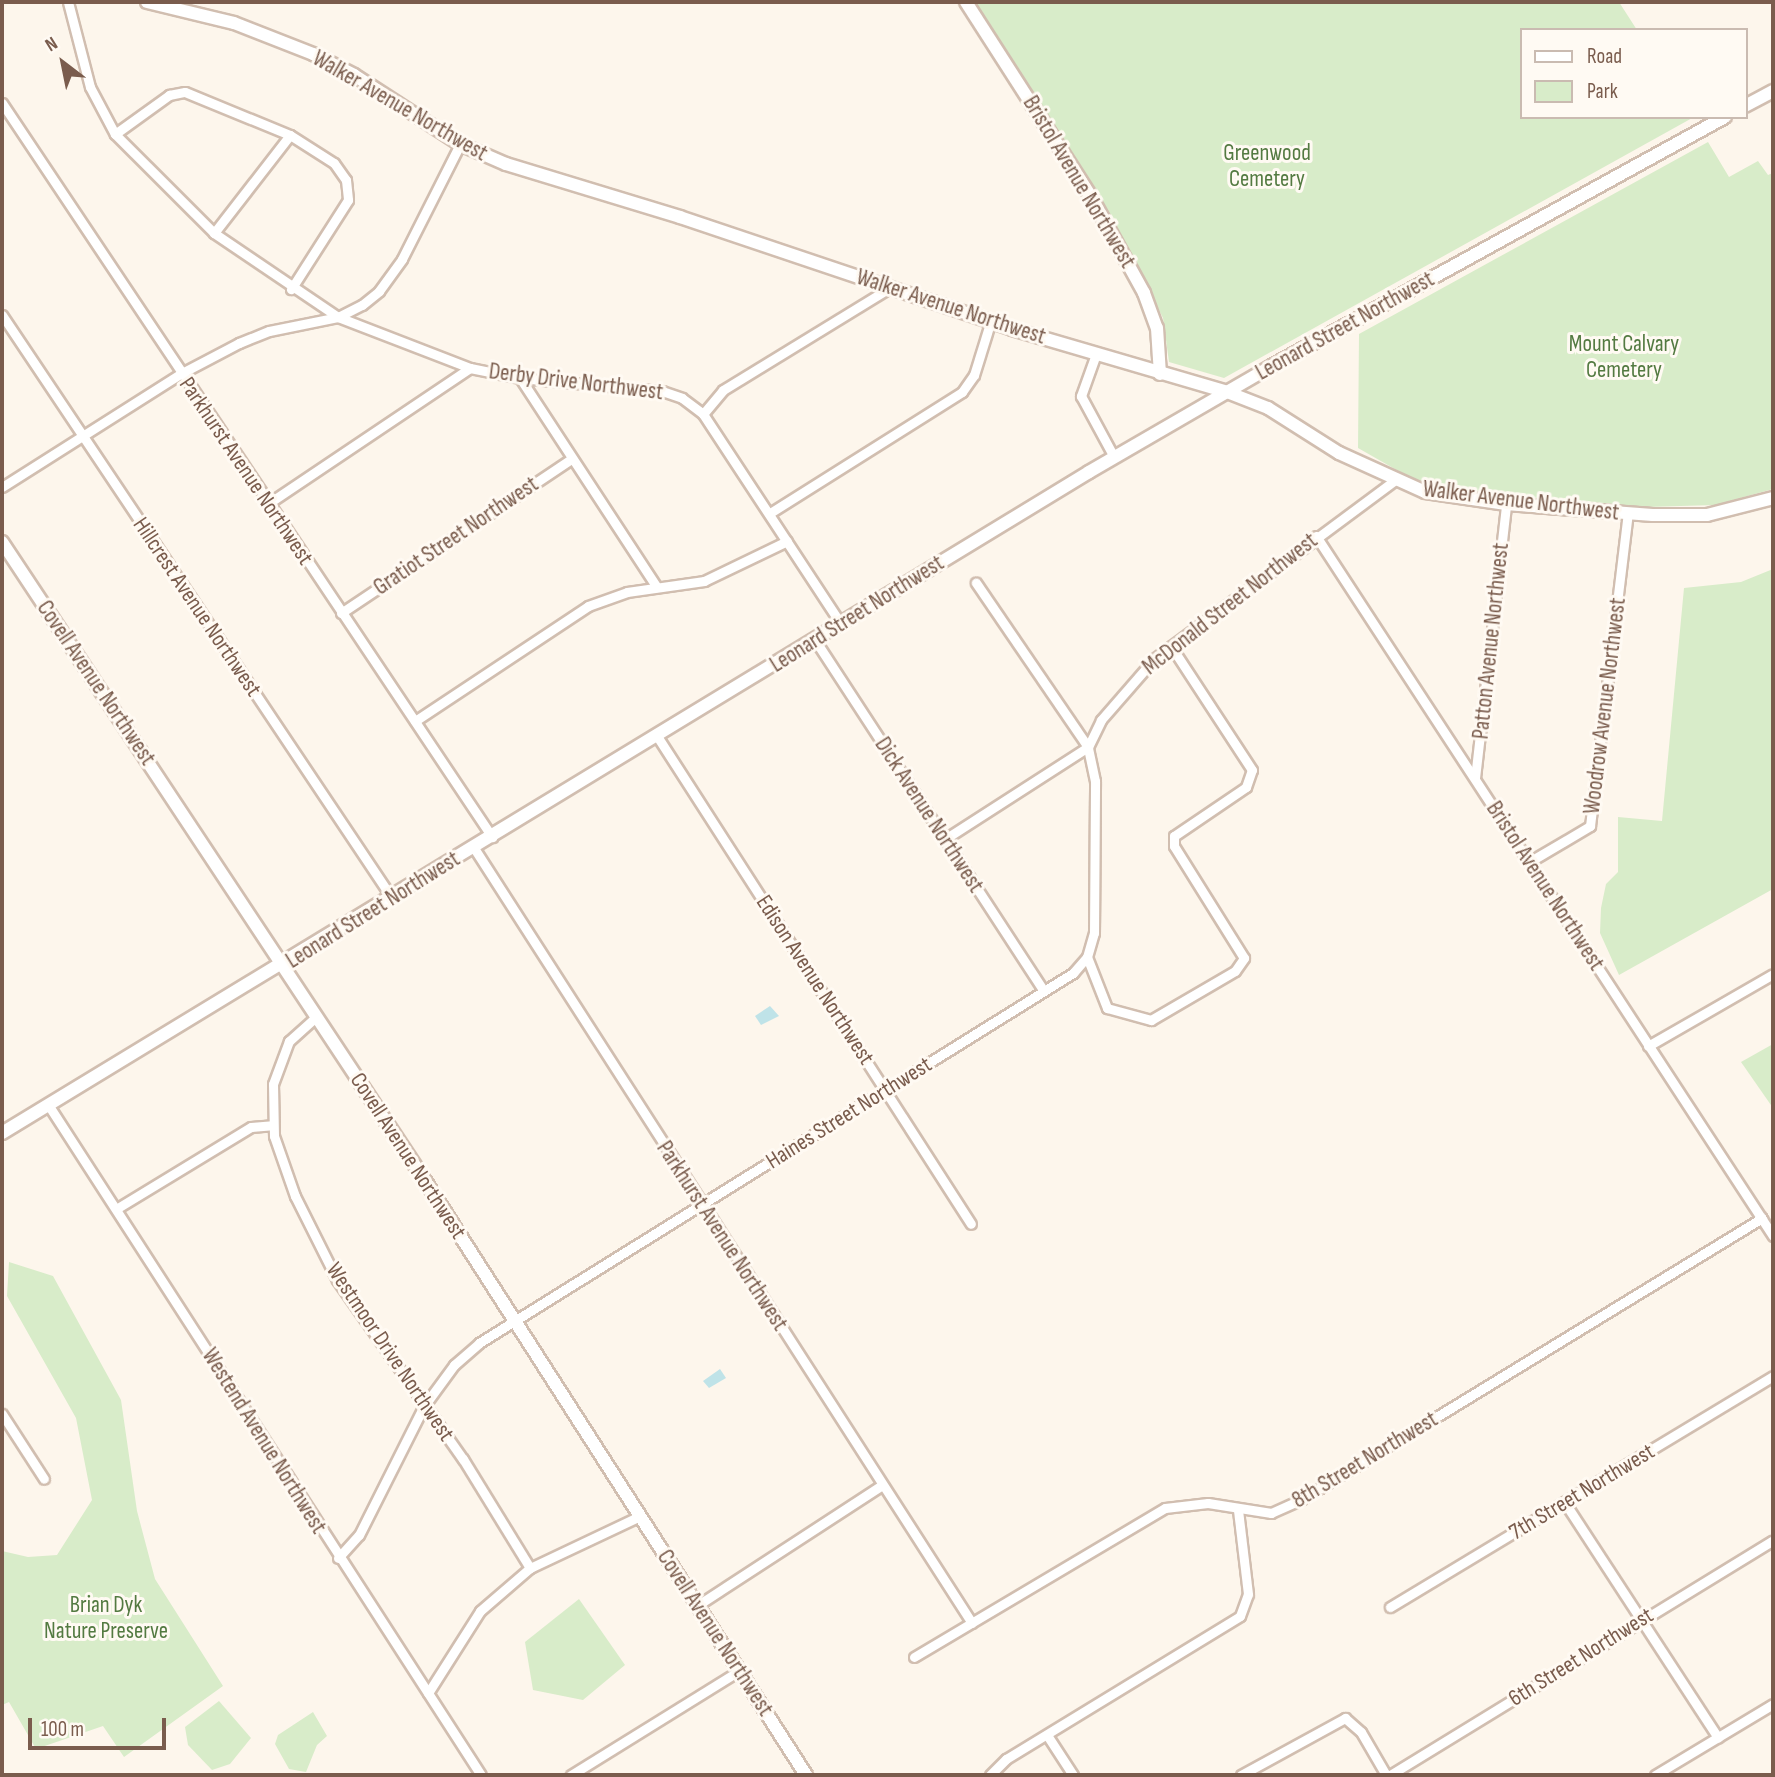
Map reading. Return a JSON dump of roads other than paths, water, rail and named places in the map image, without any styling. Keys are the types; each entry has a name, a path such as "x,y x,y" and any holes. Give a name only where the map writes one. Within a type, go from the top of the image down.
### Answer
{"main road":[{"name":"Walker Avenue Northwest","path":"147,2 234,23 313,54 354,75 460,144 506,164 1096,354 1227,392 1268,408 1394,481 1442,496 1628,514 1706,515 1773,498"},
{"name":"Bristol Avenue Northwest","path":"967,2 1090,195 1144,293 1157,328 1160,374"},
{"path":"1747,105 1773,91"},
{"name":"Leonard Street Northwest","path":"2,1133 283,966 1114,457 1721,119"},
{"name":"Covell Avenue Northwest","path":"2,542 317,1016 806,1775"}],"street":[{"name":"Derby Drive Northwest","path":"68,2 90,87 115,134 214,233 291,289 338,317 470,368 520,378 662,390 703,414 841,624"},
{"path":"115,134 169,95 185,92 290,135 334,163 345,180 348,200 291,289"},
{"name":"Parkhurst Avenue Northwest","path":"2,103 492,837"},
{"path":"214,233 290,135"},
{"path":"2,487 180,373 269,331 338,317 370,298 391,275 460,144"},
{"path":"703,414 723,390 891,287"},
{"name":"Hillcrest Avenue Northwest","path":"2,315 392,898"},
{"path":"770,513 962,392 974,375 990,320"},
{"path":"1096,354 1081,396 1114,457"},
{"path":"269,503 470,368"},
{"path":"520,378 657,587"},
{"name":"Gratiot Street Northwest","path":"341,612 571,459"},
{"name":"McDonald Street Northwest","path":"944,839 1088,747 1109,711 1146,667 1317,536 1394,481"},
{"name":"Patton Avenue Northwest","path":"1475,778 1506,504"},
{"name":"Woodrow Avenue Northwest","path":"1529,862 1590,826 1628,514"},
{"name":"Bristol Avenue Northwest","path":"1317,536 1773,1236"},
{"path":"415,721 588,606 657,587 704,581 787,541"},
{"path":"976,583 1088,747 1094,781 1094,933 1087,957 1107,1008 1140,1020 1176,1009 1235,971 1244,958 1174,846 1174,836 1246,787 1252,770 1171,646"},
{"name":"Dick Avenue Northwest","path":"815,640 1044,991"},
{"name":"Edison Avenue Northwest","path":"657,736 971,1224"},
{"name":"Parkhurst Avenue Northwest","path":"474,848 972,1623"},
{"name":"Haines Street Northwest","path":"338,1558 359,1535 425,1406 454,1365 513,1318 886,1091 1073,973 1087,957"},
{"path":"1648,1046 1773,974"},
{"name":"Westmoor Drive Northwest","path":"317,1016 298,1031 282,1052 272,1084 272,1125 295,1196 337,1280 425,1406 530,1568"},
{"name":"Westend Avenue Northwest","path":"49,1105 338,1558 481,1775"},
{"path":"116,1209 251,1127 272,1125"},
{"name":"8th Street Northwest","path":"914,1657 1165,1508 1208,1503 1238,1510 1271,1513 1302,1499 1762,1218"},
{"name":"7th Street Northwest","path":"1390,1607 1773,1376"},
{"path":"2,1414 44,1479"},
{"path":"698,1605 882,1485"},
{"path":"1565,1503 1718,1738"},
{"path":"990,1775 1006,1759 1240,1616 1248,1594 1238,1510"},
{"path":"428,1693 480,1611 530,1568 640,1516"},
{"name":"6th Street Northwest","path":"1388,1775 1773,1540"},
{"path":"570,1775 740,1671"},
{"path":"1655,1775 1773,1704"},
{"path":"1241,1775 1345,1718 1361,1732 1388,1775"},
{"path":"1047,1735 1073,1775"}],"water":[{"path":"770,1006 779,1016 761,1025 755,1016"},
{"path":"720,1369 726,1378 709,1388 703,1381"}],"park label":[{"name":"Greenwood Cemetery","path":"1267,166"},
{"name":"Mount Calvary Cemetery","path":"1624,357"},
{"name":"Brian Dyk Nature Preserve","path":"106,1618"}]}
